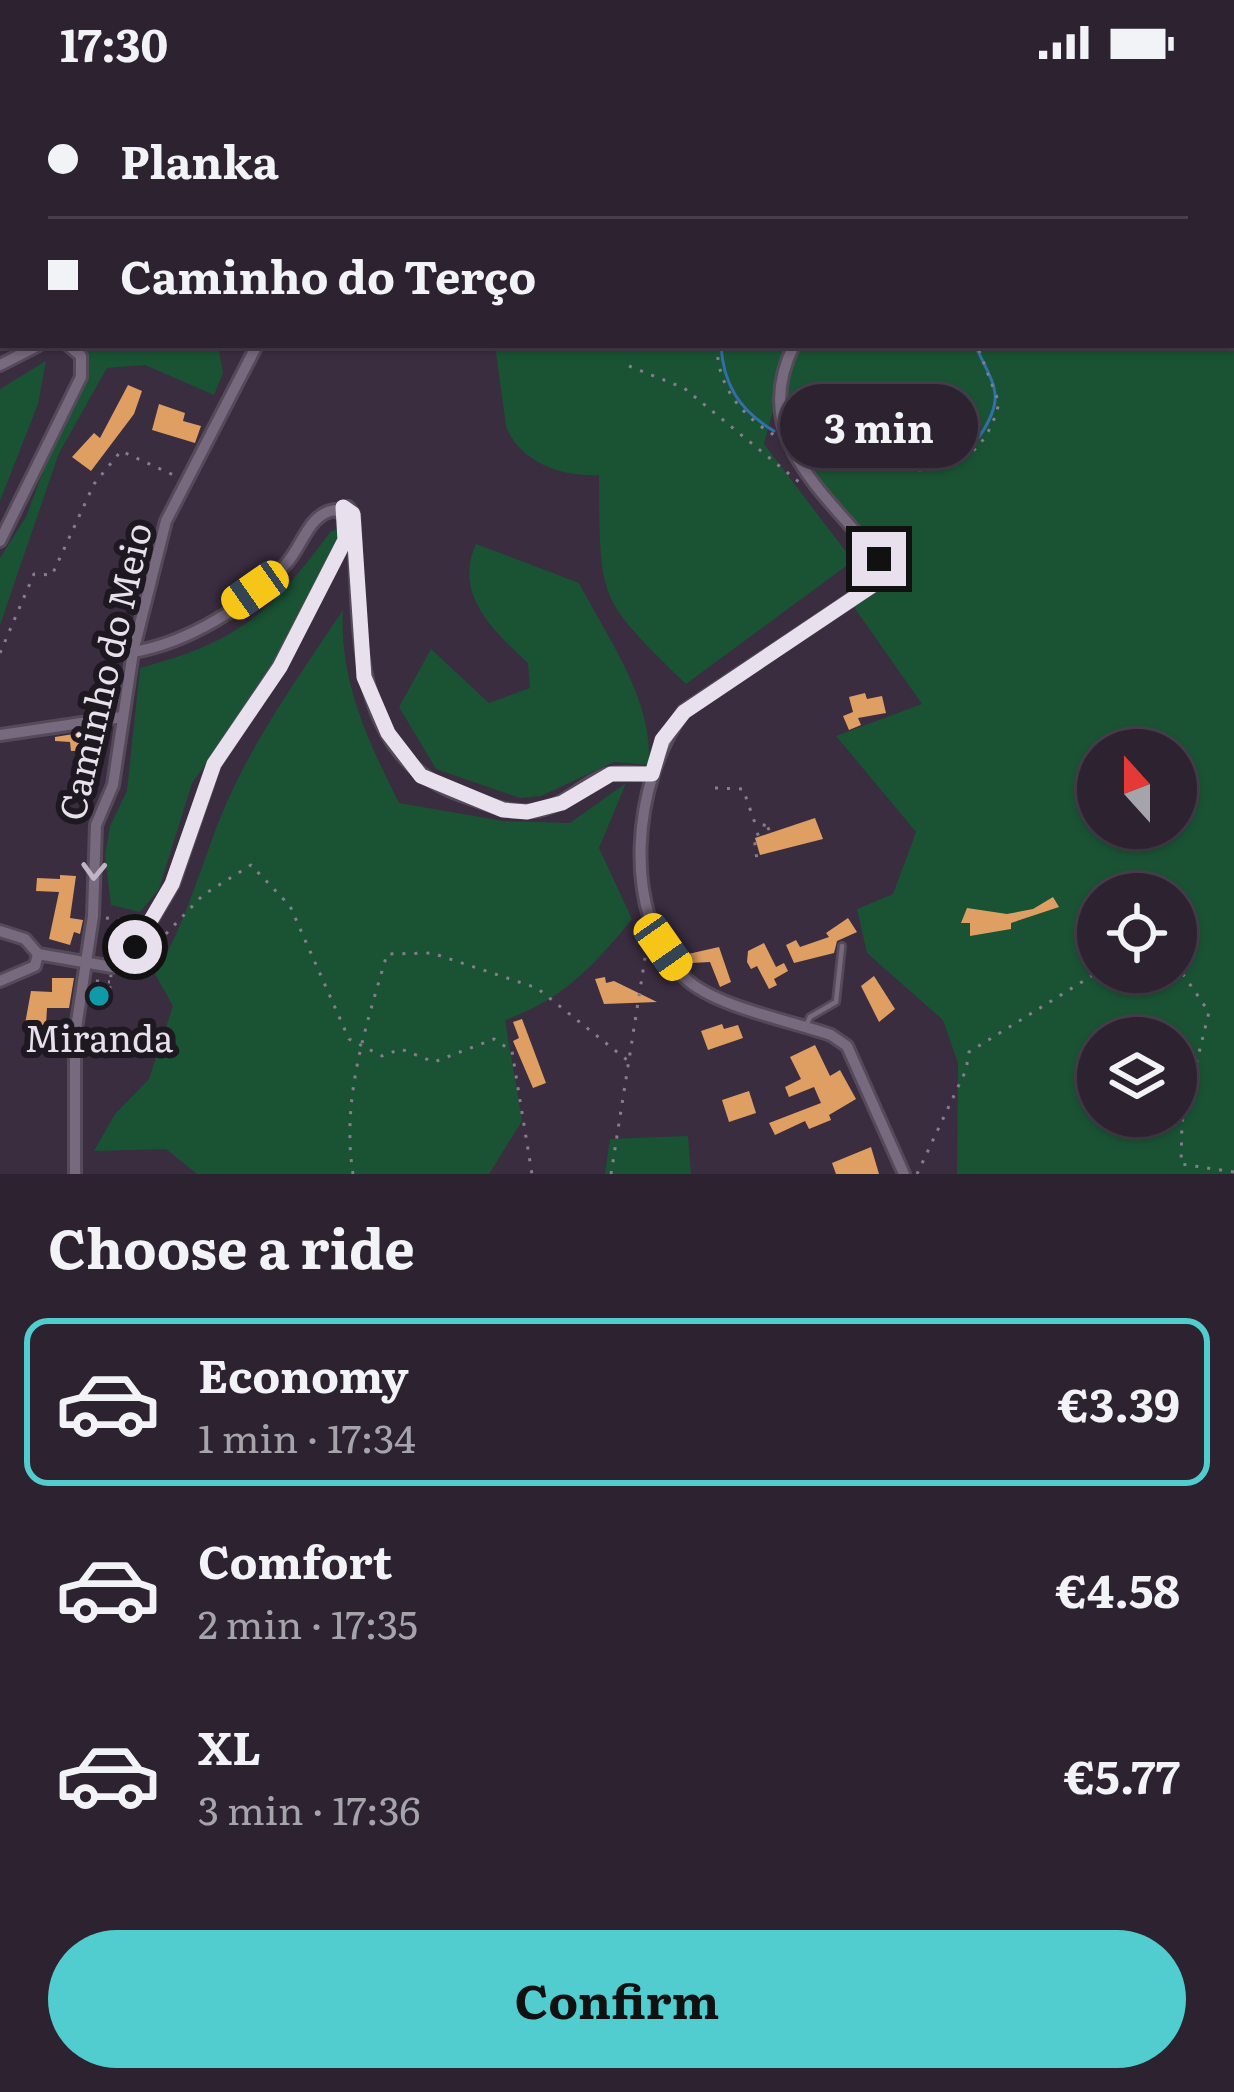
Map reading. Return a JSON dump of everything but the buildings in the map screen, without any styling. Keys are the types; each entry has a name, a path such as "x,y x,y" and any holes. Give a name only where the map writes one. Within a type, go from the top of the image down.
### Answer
{"street":[{"path":"0,364 33,348"},
{"path":"0,541 81,376 80,356 71,348"},
{"name":"Caminho do Meio","path":"75,1174 75,1034 93,916 96,825 113,784 133,652 166,521 255,348"},
{"path":"793,348 778,387 777,416 784,440 879,559 873,585 684,712 662,740 652,774 643,900 653,930 685,978 699,988 831,1035 859,1063 904,1174"},
{"path":"133,652 174,642 219,616 286,564 318,516 348,507 353,514 364,677 388,733 421,776 503,810 527,812 562,803 611,774 652,774"},
{"path":"0,931 25,939 38,954 115,966 172,884 214,764 280,667 345,540 347,521 339,510"},
{"path":"0,735 122,717"},
{"path":"0,981 35,966 38,954"}],"lane":[{"path":"806,1026 810,1017 836,1002 842,946"}],"path":[{"path":"717,348 717,367 730,395 751,418 784,440 908,470 949,467 970,452 998,408 998,392 978,348"},
{"path":"629,366 684,388 797,485 818,484"},
{"path":"0,653 34,574 52,575 94,484 121,451 186,480"},
{"path":"715,788 743,789 755,823 772,827 754,836 757,861"},
{"path":"110,982 115,966 123,969 146,957 202,896 251,865 290,905 349,1039 382,1056 400,1049 434,1062 494,1039 512,1051 532,1174"},
{"path":"93,916 123,920"},
{"path":"610,1174 642,949 653,930"},
{"path":"353,1174 346,1128 361,1045 387,954 432,953 538,988 627,1060"},
{"path":"917,1174 966,1070 969,1052 1077,985"},
{"path":"1196,993 1209,1012 1182,1122 1181,1164 1234,1172"}],"green space":[{"path":"85,348 219,348 223,373 214,395 145,365 107,368 59,453 0,625 0,558 26,517 84,362"},
{"path":"495,348 1234,348 1234,1174 957,1174 958,1063 943,1020 867,953 857,909 893,894 916,832 836,736 922,704 849,600 873,585 879,559 790,450 777,396 764,444 853,561 686,684 635,632 609,594 600,548 599,475 544,465 513,439 506,426"},
{"path":"46,361 38,404 0,501 0,389"},
{"path":"341,529 277,665 192,783 159,889 140,912 111,905 105,856 110,826 127,791 140,668 204,647 251,620 290,583 331,531"},
{"path":"476,544 579,583 637,694 649,765 614,762 541,796 520,798 436,769 399,707 431,649 489,703 530,688 528,663 491,625 473,596 470,562"},
{"path":"343,610 351,685 399,803 503,821 570,823 626,783 599,848 632,919 576,980 505,1020 522,1121 489,1174 197,1174 166,1149 94,1151 115,1114 149,1079 173,1006 155,974 186,911 227,802 266,728"},
{"path":"688,1136 691,1174 605,1174 610,1139"}],"waterway":[{"path":"721,348 735,395 774,431"},
{"path":"791,437 891,467 940,465 961,455 988,423 995,401 992,381 976,348"}],"place":[{"name":"Miranda","path":"99,996"}],"route":[{"path":"135,947 172,884 214,764 280,667 345,540 348,526 339,510 343,507 351,509 355,527 364,677 388,733 421,776 503,810 545,809 611,774 652,774 662,740 684,712 873,585 879,559"}]}
